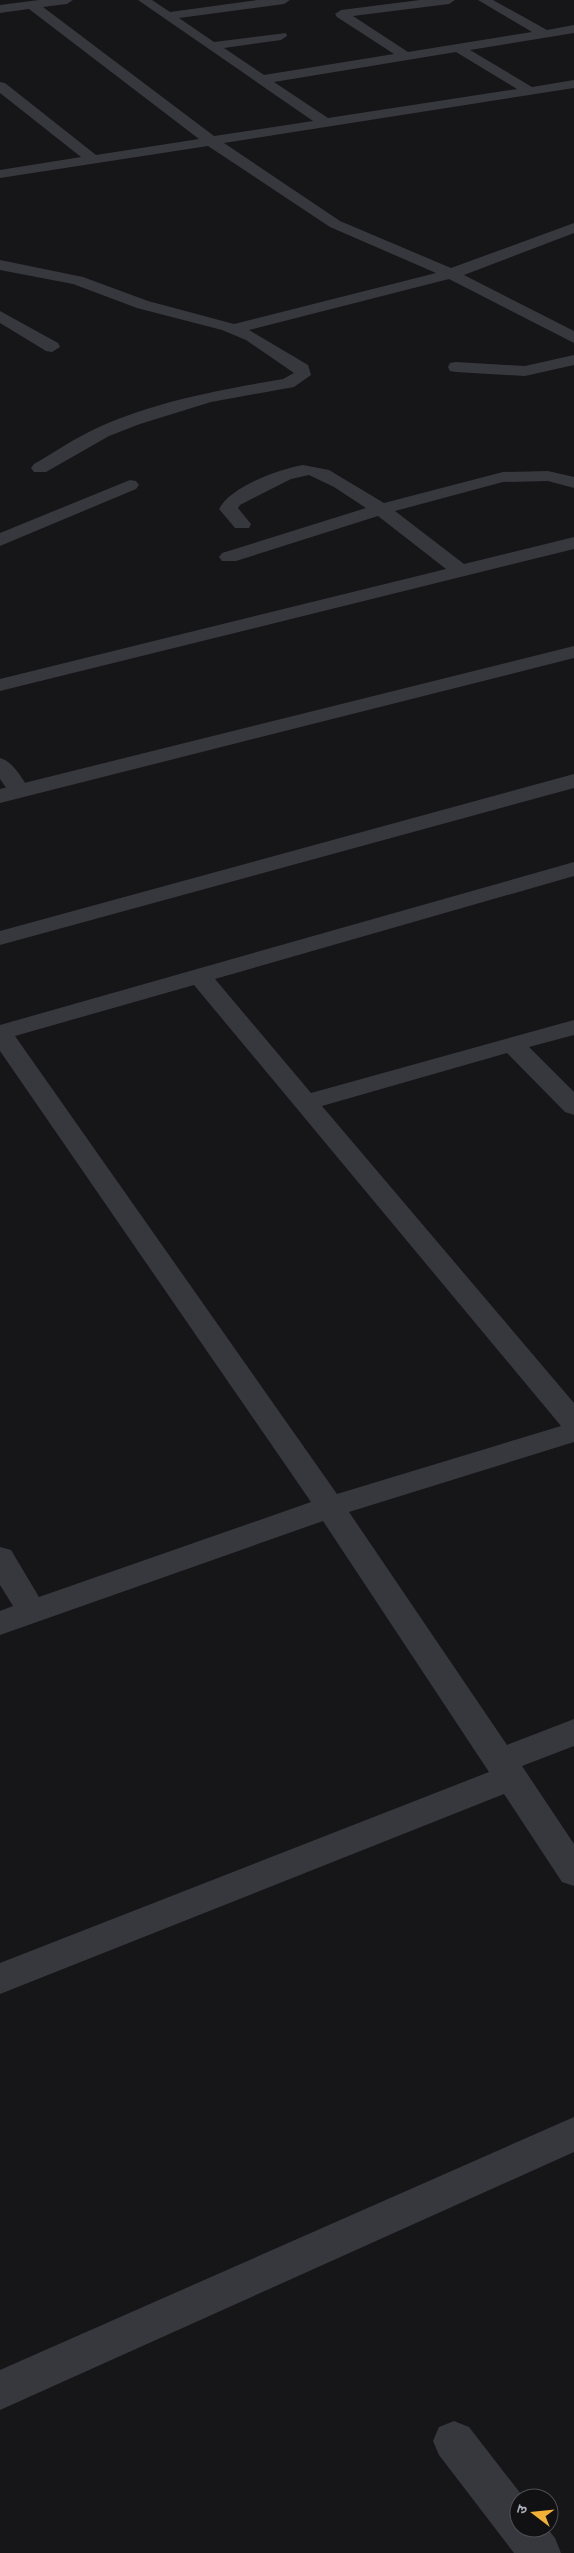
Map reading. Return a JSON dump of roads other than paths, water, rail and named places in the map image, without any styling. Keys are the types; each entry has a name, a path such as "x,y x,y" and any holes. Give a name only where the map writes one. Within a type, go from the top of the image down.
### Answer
{"street":[{"path":"0,9 67,0"},
{"path":"144,0 324,123"},
{"path":"168,16 284,0"},
{"path":"405,56 341,14 450,0"},
{"path":"484,0 545,34"},
{"path":"32,5 211,141 335,224 451,274 574,338"},
{"path":"261,80 574,29"},
{"path":"211,46 282,36"},
{"path":"458,48 530,91"},
{"path":"0,174 574,84"},
{"path":"0,86 94,160"},
{"path":"553,87 574,98"},
{"path":"233,329 451,274 574,228"},
{"path":"0,265 77,280 143,306 202,319 233,329 252,337 302,369 304,376 288,384 208,396 134,420 103,432 40,468"},
{"path":"0,316 52,347"},
{"path":"456,368 525,371 574,360"},
{"path":"242,524 229,512 229,504 275,480 303,470 320,471 332,476 381,510 461,571"},
{"path":"229,557 338,521 503,477 548,476 574,483"},
{"path":"0,540 130,485"},
{"path":"0,685 574,543"},
{"path":"0,764 10,793 574,652"},
{"path":"0,938 574,781"},
{"path":"574,868 201,978 0,1033 330,1507 574,1872"},
{"path":"201,978 574,1422"},
{"path":"307,1102 574,1027"},
{"path":"512,1044 574,1107"},
{"path":"0,1624 330,1507 574,1432"},
{"path":"0,1558 32,1612"},
{"path":"0,1979 506,1769 574,1732"},
{"path":"0,2390 574,2134"},
{"path":"454,2441 509,2513"},
{"path":"528,2538 540,2553"}]}
